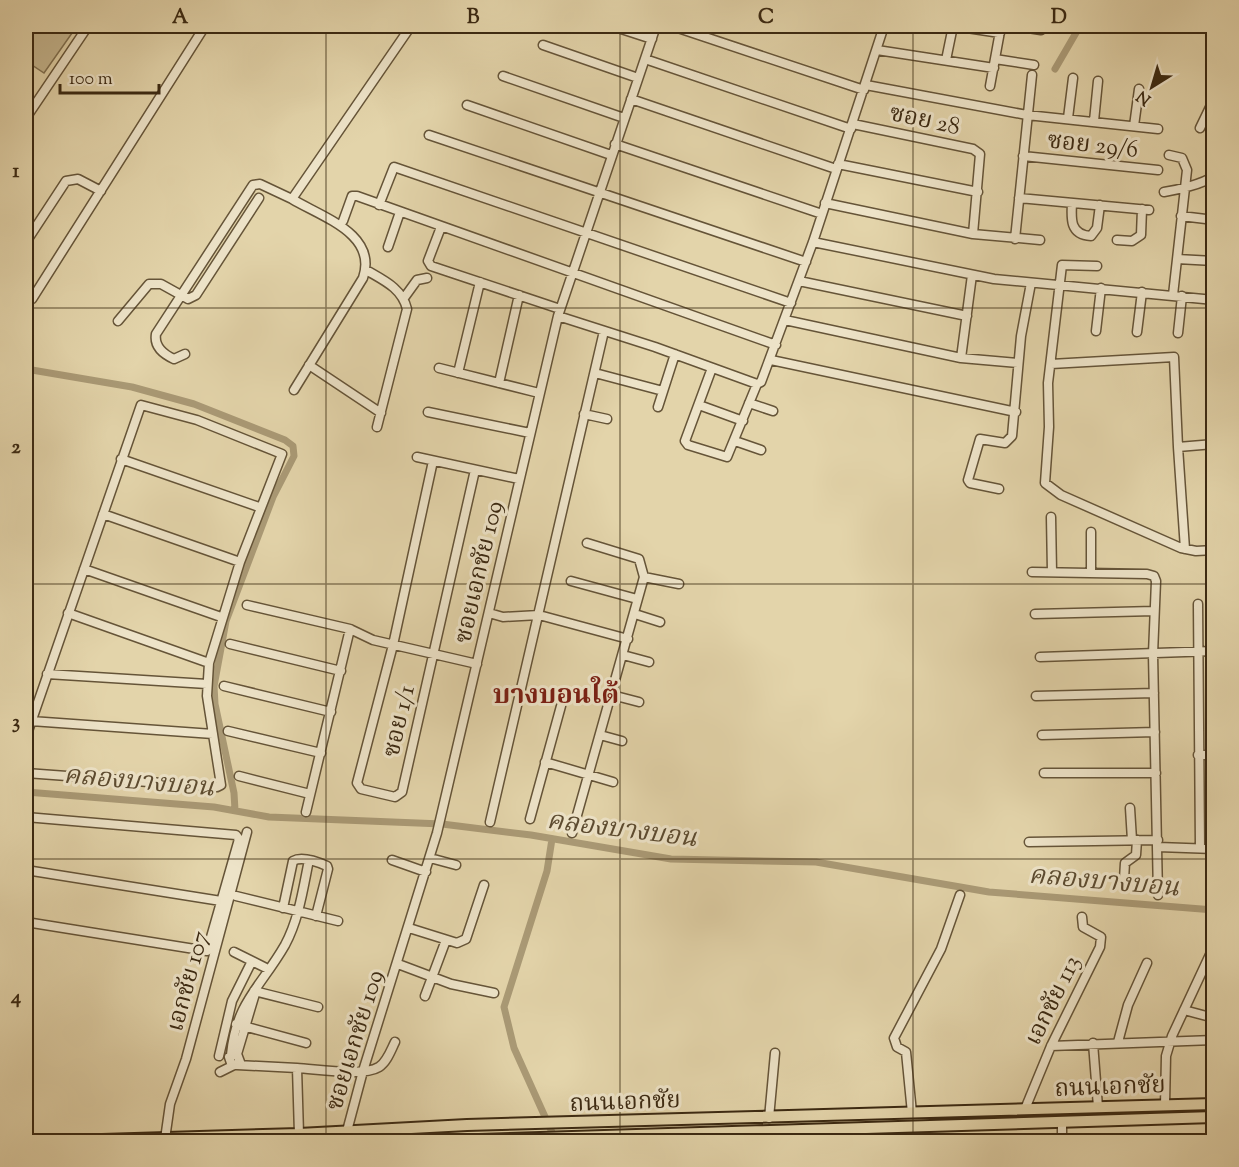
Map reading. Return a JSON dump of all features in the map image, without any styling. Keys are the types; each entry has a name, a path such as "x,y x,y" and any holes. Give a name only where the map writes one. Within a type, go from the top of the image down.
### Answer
{"main road":[{"name":"ถนนเอกชัย","path":"37,1142 241,1139 347,1131 396,1136 467,1125 540,1125 1214,1104"},
{"name":"ถนนเอกชัย","path":"416,1142 569,1137 630,1138 1214,1117"}],"street":[{"path":"26,118 28,109 88,26"},
{"path":"32,299 205,26"},
{"path":"292,199 411,26"},
{"path":"612,26 652,39"},
{"name":"ซอยเอกชัย 109","path":"347,1131 363,1071 437,833 559,313 656,26"},
{"path":"672,26 865,87 1027,115 1158,129"},
{"path":"712,368 686,443 724,458 728,456 735,441 757,384 764,379 813,242 884,26"},
{"path":"946,60 954,26 1000,29 990,86"},
{"path":"1014,26 1041,30"},
{"path":"543,45 638,78"},
{"path":"877,50 946,60 1034,65"},
{"name":"ซอย 28","path":"645,60 852,126 974,149 981,156 973,234"},
{"path":"1015,239 1032,75"},
{"path":"503,76 624,118"},
{"path":"1068,118 1073,78"},
{"path":"1094,121 1098,81"},
{"path":"1134,126 1139,89"},
{"path":"631,99 837,166 978,192"},
{"path":"1200,128 1214,99"},
{"path":"467,105 611,155"},
{"path":"429,135 806,262"},
{"path":"615,144 822,214"},
{"path":"1169,155 1181,157 1185,162 1187,175 1177,259 1178,333"},
{"name":"ซอย 29/6","path":"1023,156 1158,170"},
{"path":"380,205 394,167 791,303"},
{"path":"1164,192 1184,189 1187,185 1214,176"},
{"path":"26,242 66,181 71,178 78,179 101,191"},
{"path":"185,354 174,359 166,355 155,338 180,295 256,183 292,199 343,229 363,244 366,270 294,390"},
{"path":"118,321 149,284 161,284 188,299 196,295 268,188"},
{"path":"343,221 352,196 776,345"},
{"path":"243,199 260,198"},
{"path":"1019,198 1145,210 1141,235 1132,241 1117,240"},
{"path":"825,203 973,234 1040,240"},
{"path":"1072,203 1071,223 1080,233 1087,236 1091,236 1097,228 1100,205"},
{"path":"388,247 400,212"},
{"path":"1181,216 1214,220"},
{"path":"441,227 429,264 519,295 604,331 757,384"},
{"path":"813,242 972,275 1031,283 1214,300"},
{"path":"1177,259 1214,261"},
{"path":"1097,266 1064,263 1051,364 1047,487 1185,549 1214,550"},
{"path":"366,270 393,287 404,298 406,317 377,427"},
{"path":"961,358 972,275"},
{"path":"404,298 417,280 427,278"},
{"path":"799,281 967,316"},
{"path":"458,373 480,282"},
{"path":"999,489 970,483 969,477 979,440 982,438 1008,442 1014,430 1018,363 1031,283"},
{"path":"1096,331 1101,288"},
{"path":"1137,332 1142,292"},
{"path":"499,383 519,295"},
{"path":"785,320 961,358 1018,363"},
{"path":"490,822 604,331"},
{"path":"658,407 675,354"},
{"path":"1051,364 1174,357 1185,549"},
{"path":"771,360 1016,412"},
{"path":"309,365 381,413"},
{"path":"439,368 539,393"},
{"path":"595,373 663,391"},
{"path":"749,403 773,411"},
{"path":"26,737 141,405 197,420 282,454 259,507 221,617 209,663 207,684 213,734 222,779 221,785 217,787 26,773"},
{"path":"699,405 742,421"},
{"path":"428,412 530,433"},
{"path":"584,414 607,419"},
{"path":"735,441 761,450"},
{"path":"1178,447 1214,444"},
{"path":"417,457 519,479"},
{"path":"121,459 259,507"},
{"path":"393,645 434,461"},
{"name":"ซอย 1/1","path":"393,645 357,783 361,789 399,796 475,470"},
{"path":"103,514 240,562"},
{"path":"1051,517 1052,572"},
{"path":"1091,532 1091,571"},
{"path":"572,833 644,576 639,559 587,543"},
{"path":"84,569 221,617"},
{"path":"1032,572 1091,571 1154,576 1156,580 1153,654 1158,895"},
{"path":"644,576 679,584"},
{"path":"571,581 637,599"},
{"path":"1198,604 1200,848"},
{"path":"247,605 350,629 393,645 477,663"},
{"path":"1035,614 1154,611"},
{"path":"489,612 514,617 539,615 628,639"},
{"path":"68,613 209,663"},
{"path":"635,614 660,622"},
{"path":"306,812 350,629"},
{"path":"230,644 341,671"},
{"path":"1040,657 1214,651"},
{"path":"623,655 649,662"},
{"path":"47,674 207,684"},
{"path":"224,686 331,712"},
{"path":"1036,696 1154,693"},
{"path":"612,694 639,702"},
{"path":"530,819 561,706"},
{"path":"31,721 213,734"},
{"path":"228,731 321,753"},
{"path":"1042,735 1155,732"},
{"path":"600,735 622,741"},
{"path":"1198,755 1214,755"},
{"path":"545,762 613,782"},
{"path":"1044,773 1156,773"},
{"path":"238,776 310,794"},
{"path":"1124,879 1125,862 1136,855 1130,808"},
{"path":"26,817 236,835 239,839 210,948 202,952 26,922"},
{"name":"เอกชัย 107","path":"165,1139 170,1104 186,1059 247,832"},
{"path":"1029,842 1134,840 1214,849"},
{"path":"430,858 456,865"},
{"path":"235,1066 240,1058 234,1054 240,1026 256,990 285,944 298,912 309,860"},
{"path":"283,908 293,861 309,860 327,866 328,869 316,916"},
{"path":"392,860 426,872"},
{"path":"26,870 221,902"},
{"path":"409,928 457,943 469,935 484,885"},
{"path":"912,1113 906,1052 897,1047 894,1038 942,949 960,895"},
{"path":"236,896 338,921"},
{"name":"เอกชัย 113","path":"1025,1110 1051,1046 1101,941 1098,933 1083,927 1082,917"},
{"path":"425,996 446,940"},
{"path":"1165,1105 1166,1056 1184,1010 1210,962 1214,946"},
{"path":"234,952 268,969"},
{"path":"219,1056 232,1001 252,961"},
{"path":"1118,1042 1128,1005 1148,963"},
{"path":"398,964 432,978 494,993"},
{"path":"256,990 318,1007"},
{"path":"1184,1010 1214,1018"},
{"path":"240,1026 306,1043"},
{"path":"1051,1046 1214,1040"},
{"path":"220,1072 235,1066 363,1071 382,1064 395,1042"},
{"path":"1093,1043 1098,1107"},
{"path":"769,1118 775,1053"},
{"path":"297,1068 299,1134"},
{"path":"1062,1123 1062,1142"}],"shaded area":[{"path":"26,26 77,26 44,73 26,61"}],"waterway":[{"path":"1055,69 1080,26"},
{"path":"26,369 132,387 194,404 285,440 293,446 294,456 273,497 226,621 214,686 215,704 234,793 235,810"},
{"name":"คลองบางบอน","path":"26,792 214,807 269,817 442,824 531,835 671,859 816,862 989,892 1214,910"},
{"path":"552,839 547,871 504,1007 514,1048 555,1139"}],"district":[{"name":"บางบอนใต้","path":"556,694"}]}
